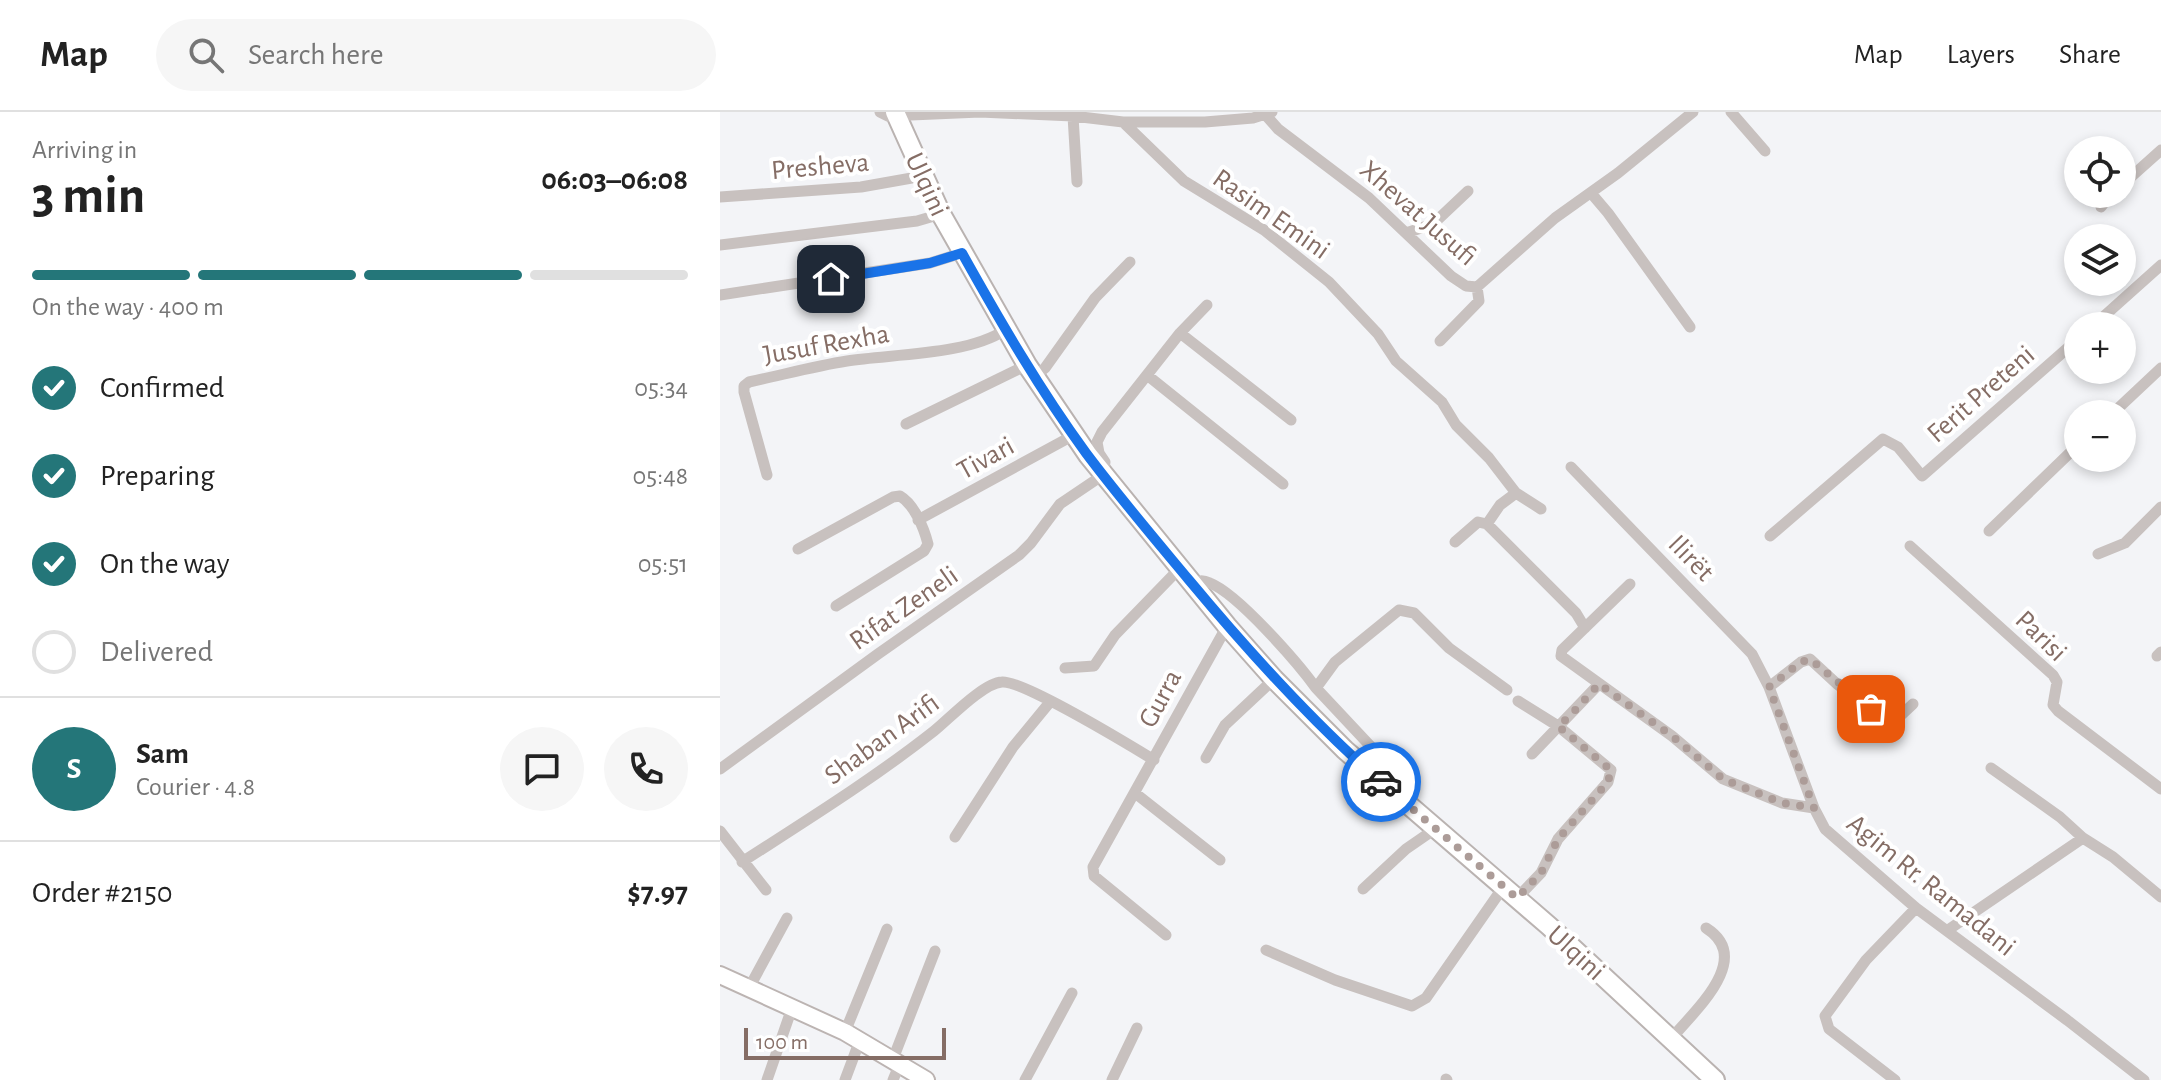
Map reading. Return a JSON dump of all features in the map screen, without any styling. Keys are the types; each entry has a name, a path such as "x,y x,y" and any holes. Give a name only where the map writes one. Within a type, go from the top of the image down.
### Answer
{"main road":[{"name":"Ulqini","path":"890,113 962,253 1031,370 1103,475 1227,626 1274,679 1345,750 1510,892 1715,1080"},
{"path":"720,975 845,1032 926,1080"}],"street":[{"path":"890,113 980,112 1073,116 1123,122 1155,116 1229,121 1266,113"},
{"name":"Xhevat Jusufi","path":"1266,113 1369,198 1451,276 1466,286 1477,287 1555,218 1693,112"},
{"path":"1731,112 1765,151"},
{"path":"1073,116 1077,182"},
{"name":"Rasim Emini","path":"1123,122 1184,181 1264,230 1329,282 1378,334 1396,361 1442,402 1456,425 1489,458 1516,493"},
{"path":"2136,172 2161,150"},
{"name":"Presheva","path":"720,197 861,187 923,176"},
{"path":"1406,233 1433,224 1468,191"},
{"path":"1591,193 1690,327"},
{"path":"720,245 917,221 941,214"},
{"path":"720,295 930,263 962,253"},
{"path":"906,424 1031,370 1045,368 1095,298 1130,262"},
{"path":"2109,312 2161,265"},
{"path":"1440,341 1479,301 1477,287"},
{"path":"1103,475 1105,462 1097,442 1180,333 1207,305"},
{"name":"Jusuf Rexha","path":"767,475 744,392 744,386 749,382 844,362 964,347 985,341 1005,330"},
{"path":"1180,333 1291,420"},
{"name":"Ferit Preteni","path":"1770,536 1883,439 1898,447 1922,476 2064,351"},
{"path":"2127,400 2161,368"},
{"path":"1147,375 1283,484"},
{"name":"Tivari","path":"918,520 1074,435"},
{"path":"1989,531 2064,459"},
{"name":"Ilirët","path":"1571,467 1752,654 1769,687 1814,808"},
{"name":"Rifat Zeneli","path":"720,769 1019,555 1060,504 1103,475"},
{"path":"1487,524 1500,505 1516,493 1541,509"},
{"path":"798,549 893,497 906,499 928,544 924,551 836,606"},
{"path":"2098,554 2125,543 2161,507"},
{"path":"1455,542 1478,522 1487,524 1576,613 1585,628"},
{"name":"Parisi","path":"1910,546 2053,675 2057,691 2053,705 2058,711 2161,789"},
{"path":"1065,668 1094,666 1122,627 1179,569"},
{"path":"1192,584 1204,581 1219,587 1301,666 1316,688 1390,767"},
{"name":"Agim Rr. Ramadani","path":"1630,584 1562,650 1561,656 1672,736 1723,779 1782,803 1814,808 1825,829 1836,840 1916,908 2144,1080"},
{"path":"1316,688 1335,662 1399,610 1414,613 1449,648 1507,690"},
{"name":"Gurra","path":"1166,935 1094,876 1093,867 1227,626"},
{"path":"1769,687 1801,662 1810,659 1885,719 1898,718 1913,704"},
{"path":"1206,758 1225,725 1274,679"},
{"name":"Shaban Arifi","path":"742,862 872,777 991,686 1001,682 1012,683 1050,702 1154,760"},
{"path":"1532,754 1599,684"},
{"path":"1266,950 1335,980 1412,1006 1426,998 1510,892 1541,873 1558,839 1608,782 1611,770 1558,726 1518,701"},
{"path":"955,837 1013,747 1050,702"},
{"path":"1991,768 2113,857 2161,897"},
{"path":"1135,793 1220,860"},
{"path":"1363,889 1406,849 1435,829"},
{"path":"720,831 766,890"},
{"path":"1948,930 2083,838"},
{"path":"1895,1080 1829,1029 1825,1016 1866,960 1916,908"},
{"path":"749,988 787,918"},
{"path":"1671,1039 1718,983 1724,966 1721,942 1706,928"},
{"path":"845,1032 887,929"},
{"path":"893,1080 896,1061 935,951"},
{"path":"1025,1080 1072,993"},
{"path":"767,1080 792,1008"},
{"path":"1112,1080 1137,1028"},
{"path":"845,1080 860,1040"}],"way so far":[{"path":"1381,782 1517,898 1541,873 1558,839 1608,782 1611,770 1558,726 1599,684 1672,736 1723,779 1800,807 1814,808 1769,687 1801,662 1810,659 1871,709"}],"route":[{"path":"831,279 930,263 962,253 1049,399 1127,505 1274,679 1381,782"}]}
